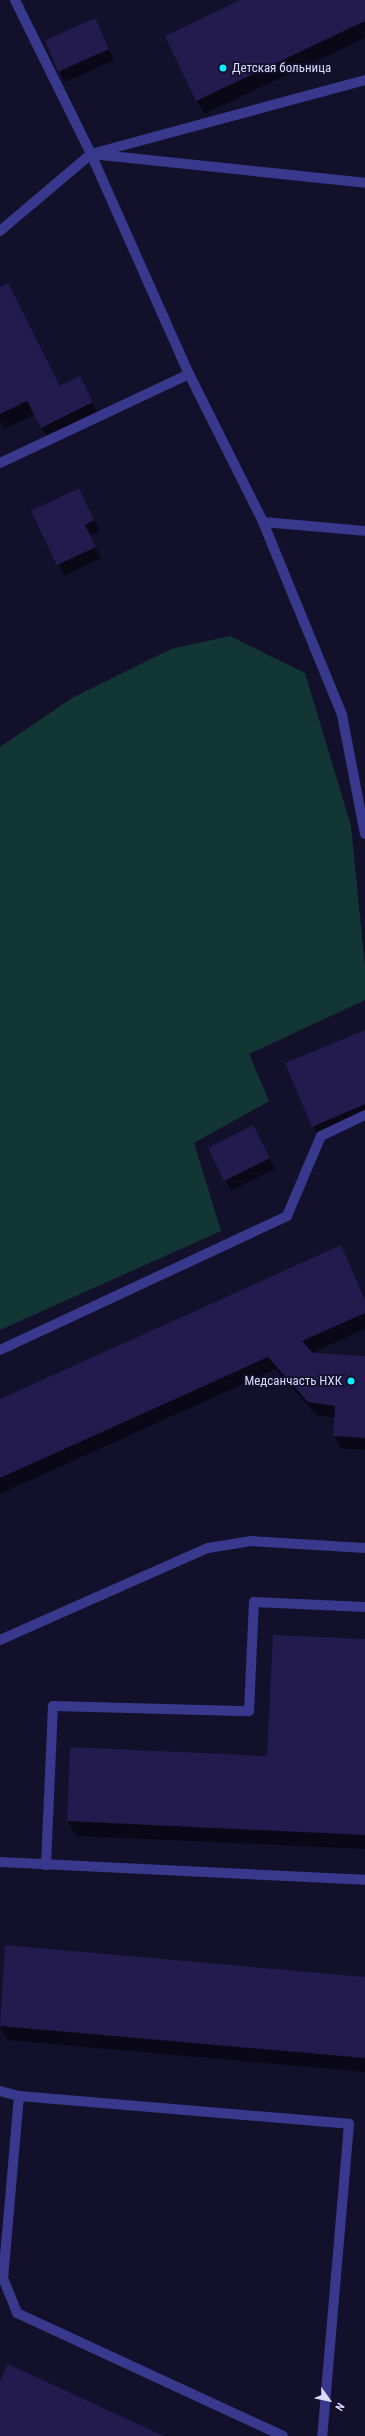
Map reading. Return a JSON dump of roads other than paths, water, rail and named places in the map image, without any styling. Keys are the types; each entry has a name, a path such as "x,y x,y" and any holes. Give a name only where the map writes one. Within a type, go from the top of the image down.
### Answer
{"lane":[{"path":"15,0 91,154 189,374 263,522 342,714 365,834"},
{"path":"0,231 91,154 365,80"},
{"path":"91,154 365,183"},
{"path":"0,462 189,374"},
{"path":"263,522 365,531"},
{"path":"0,1350 286,1216 321,1136 365,1115"},
{"path":"0,1640 208,1548 251,1541 365,1548"},
{"path":"46,1865 53,1706 250,1711 254,1602 365,1607"},
{"path":"0,1862 365,1880"},
{"path":"0,2091 19,2096 349,2124 322,2436"},
{"path":"19,2096 3,2278 18,2313 283,2436"}],"place":[{"name":"Детская больница","path":"223,68"},
{"name":"Медсанчасть НХК","path":"351,1381"}]}
